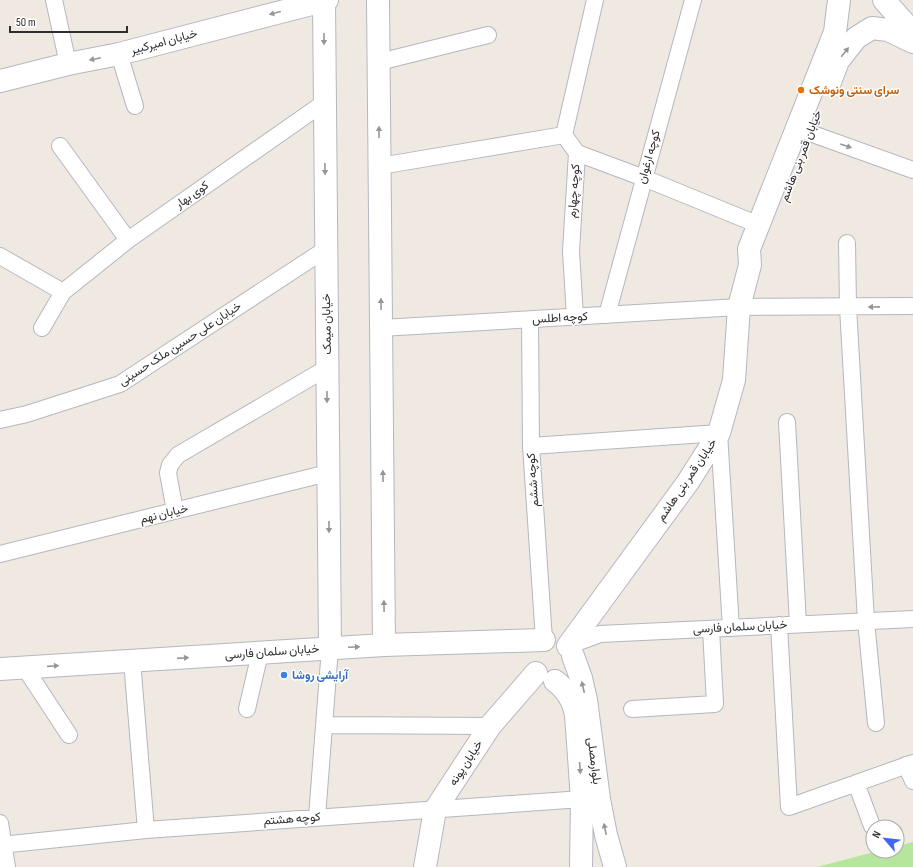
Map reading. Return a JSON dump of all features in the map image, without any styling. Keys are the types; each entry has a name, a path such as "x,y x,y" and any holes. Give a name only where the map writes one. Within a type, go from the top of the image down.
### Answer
{"street":[{"path":"54,0 68,64"},
{"name":"خیابان امیرکبیر","path":"0,81 68,64 119,54 295,4 325,0"},
{"name":"خیابان میمک","path":"325,0 330,648"},
{"path":"378,0 384,645"},
{"path":"380,166 564,135 595,0"},
{"name":"کوچه ارغوان","path":"607,315 693,0"},
{"name":"خیابان قمر بنی هاشم","path":"571,651 688,482 719,433 734,380 739,308 750,265 749,249 835,32 839,0"},
{"path":"884,0 913,33"},
{"name":"خیابان قمر بنی هاشم","path":"750,265 762,253 838,61 856,38 872,28 888,30 913,42"},
{"path":"379,62 488,35"},
{"path":"119,54 135,106"},
{"name":"کوی بهار","path":"42,328 63,292 128,240 325,102"},
{"path":"810,134 913,170"},
{"name":"کوچه چهارم","path":"564,135 577,153 571,251 575,317"},
{"path":"60,146 128,240"},
{"path":"577,153 644,178 758,225"},
{"path":"847,243 848,307 866,621 876,723"},
{"name":"خیابان علی حسین ملک حسینی","path":"0,420 27,414 120,384 326,249"},
{"path":"0,256 63,292"},
{"name":"کوچه اطلس","path":"381,328 739,308 913,306"},
{"name":"کوچه ششم","path":"530,320 531,446 544,640"},
{"path":"176,511 168,473 170,465 178,455 327,368"},
{"path":"787,422 798,624"},
{"path":"531,446 719,433 731,628"},
{"name":"خیابان نهم","path":"0,554 328,473"},
{"name":"خیابان سلمان فارسی","path":"571,651 600,634 913,619"},
{"path":"779,625 789,807 910,764 913,781"},
{"path":"632,709 715,704 711,629"},
{"path":"556,638 565,642 571,651 572,667 565,676 545,677 531,663 531,657 535,647 544,640 556,638"},
{"name":"خیابان سلمان فارسی","path":"0,669 384,645 544,640"},
{"path":"317,817 330,648"},
{"name":"بلوارمصلی","path":"571,651 581,678 586,700 598,798 615,867"},
{"path":"248,709 260,652"},
{"path":"132,661 146,830"},
{"path":"25,668 68,735"},
{"name":"بلوارمصلی","path":"545,677 564,688 574,706 576,715 582,799 581,867"},
{"name":"خیابان پونه","path":"425,867 435,810 490,726 545,677"},
{"path":"325,725 490,726"},
{"path":"856,783 869,819"},
{"name":"کوچه هشتم","path":"2,845 146,830 582,799"},
{"path":"0,823 2,845 7,867"}],"green space":[{"path":"913,842 913,867 817,867 865,854 865,859 905,859 905,844"}],"place":[{"name":"سرای سنتی ونوشک","path":"801,90"},
{"name":"آرایشی روشا","path":"284,675"}]}
